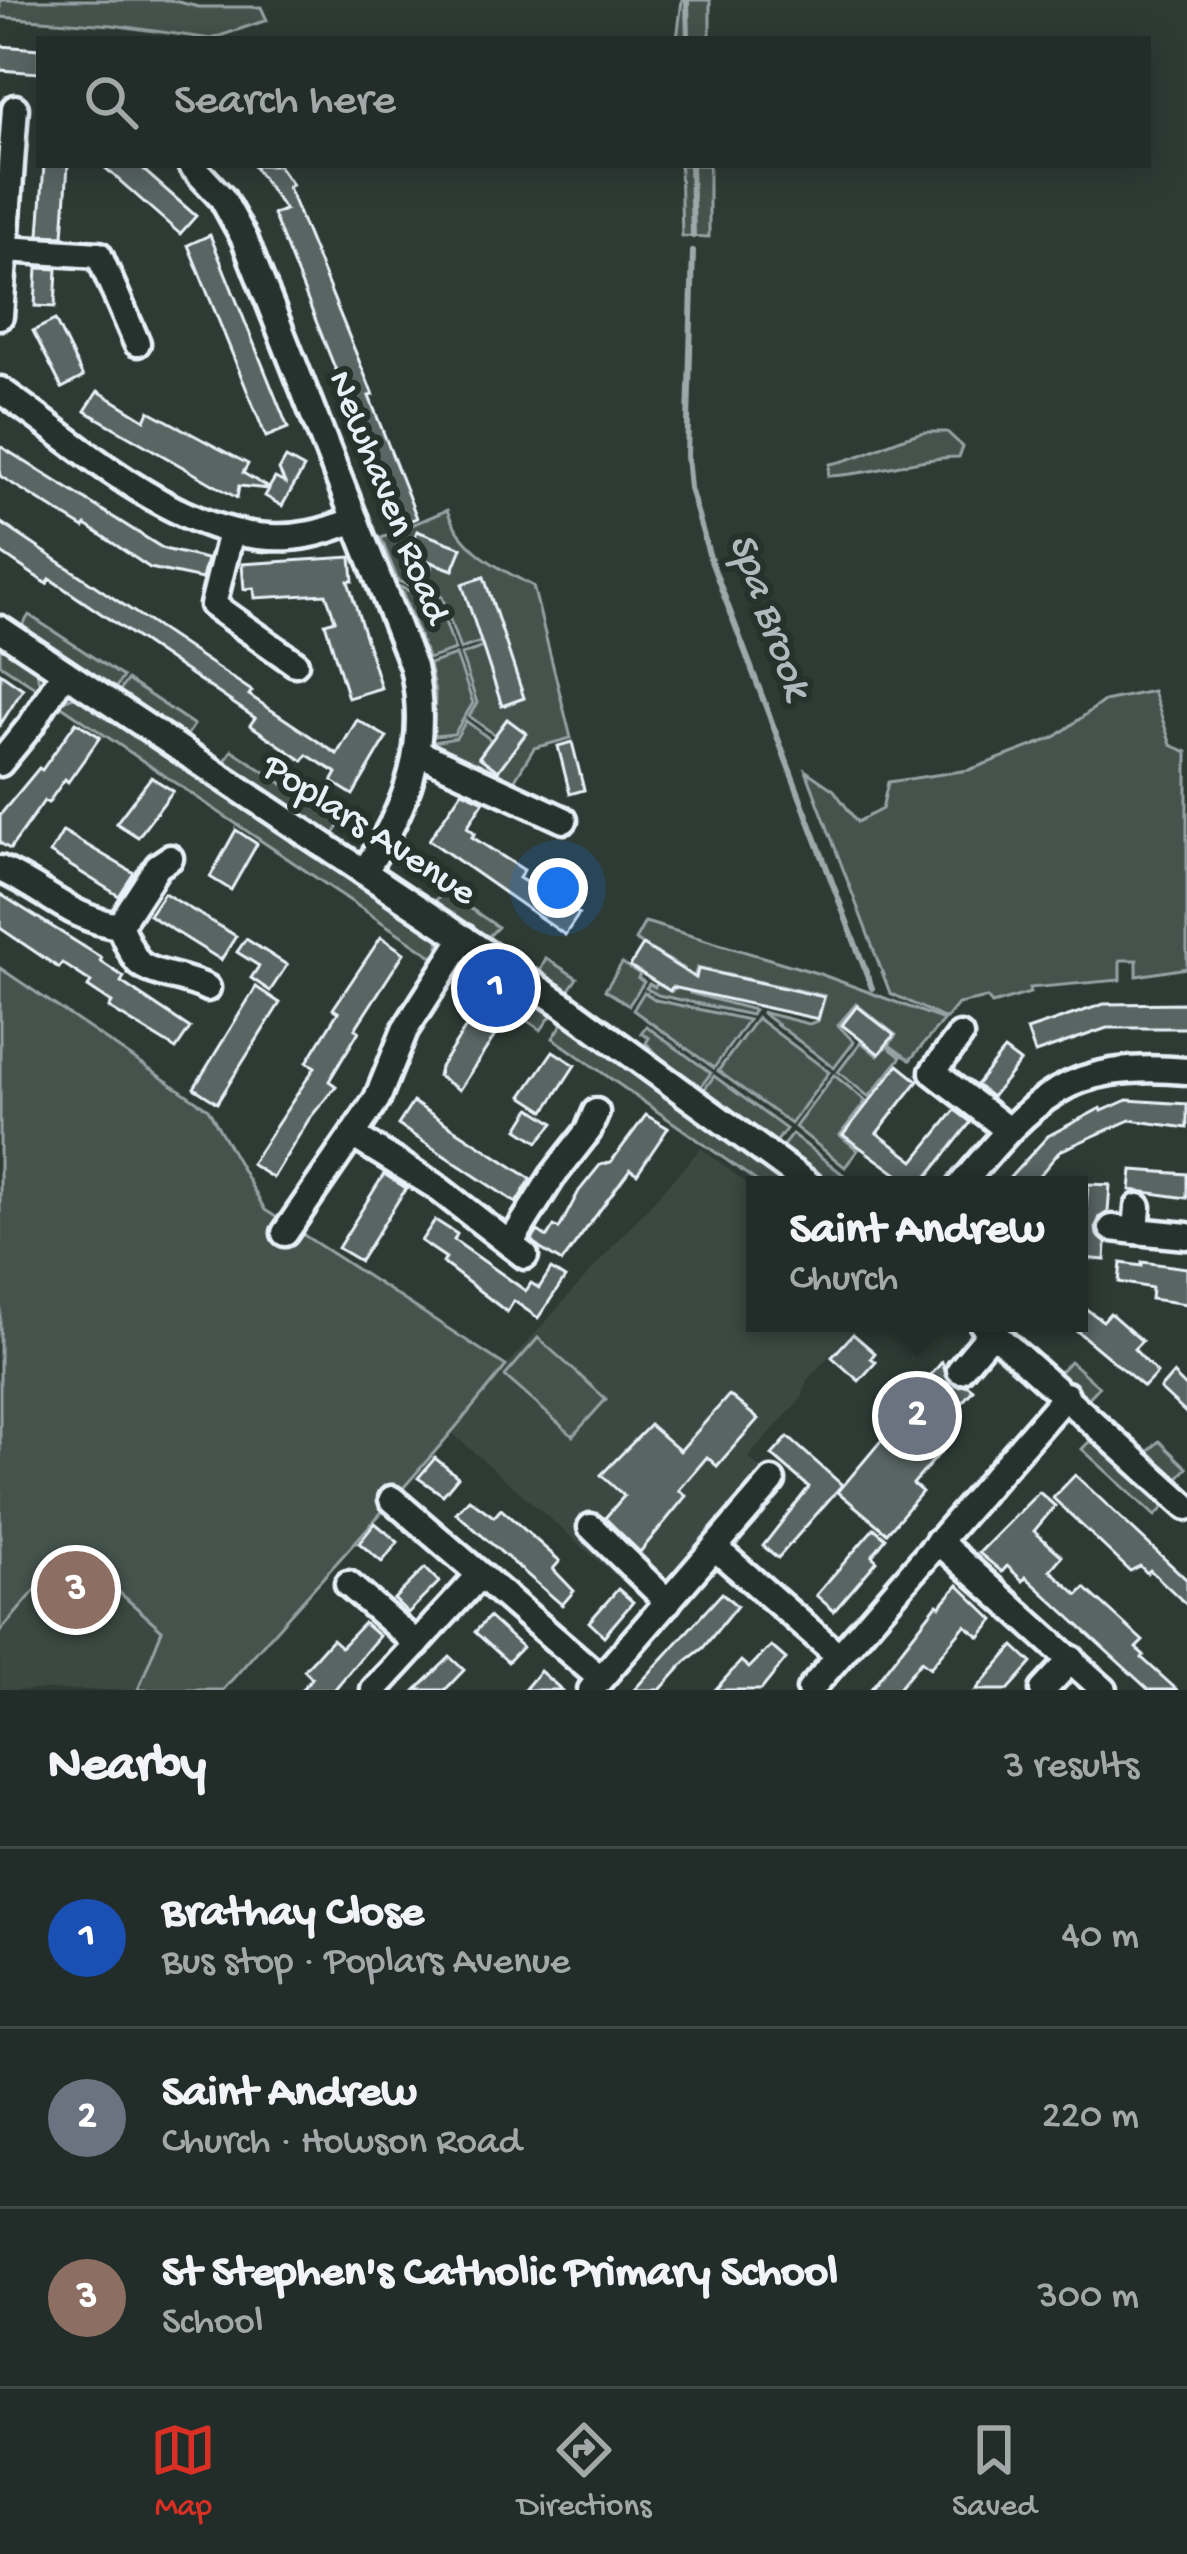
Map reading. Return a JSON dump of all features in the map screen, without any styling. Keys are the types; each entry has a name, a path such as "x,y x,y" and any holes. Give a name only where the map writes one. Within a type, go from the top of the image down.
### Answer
{"street":[{"path":"0,316 18,108"},
{"name":"Newhaven Road","path":"194,168 222,198 244,238 413,667 419,711 417,752 399,816 364,872"},
{"path":"5,249 99,255 137,343"},
{"path":"0,390 155,499 207,526 289,537 356,520"},
{"path":"231,532 214,605 295,664"},
{"name":"Poplars Avenue","path":"0,629 566,1006 798,1176"},
{"path":"0,763 17,746 64,672"},
{"path":"417,752 564,820"},
{"path":"119,926 158,866 170,858"},
{"path":"0,869 83,919 119,926 141,964 210,991"},
{"path":"293,1221 377,1099 405,1030 464,938"},
{"path":"959,1036 933,1072 1008,1130"},
{"path":"969,1176 1039,1099 1080,1078 1136,1066 1187,1071"},
{"path":"354,1136 435,1186 517,1250 552,1177 588,1131 596,1108"},
{"path":"1129,1222 1187,1236"},
{"path":"960,1370 984,1332"},
{"path":"992,1332 1187,1507"},
{"path":"810,1690 1066,1395"},
{"path":"392,1499 596,1684 772,1481"},
{"path":"590,1527 668,1602"},
{"path":"938,1541 1104,1690"},
{"path":"715,1548 839,1656"},
{"path":"374,1690 479,1576"},
{"path":"348,1584 416,1644"},
{"path":"1043,1690 1072,1659"}],"shaded area":[{"path":"0,0 170,0 199,7 261,7 267,20 220,36 190,36 0,17"},
{"path":"682,0 710,0 710,36 677,36"},
{"path":"680,168 709,168 709,237 682,236"},
{"path":"925,432 947,432 963,447 959,457 828,476 830,464"},
{"path":"447,510 471,546 533,586 571,738 534,748 511,786 431,754 433,742 456,738 466,721 491,740 479,757 498,771 526,734 507,719 495,735 469,716 477,703 461,655 483,647 502,705 524,698 484,578 481,642 460,649 442,597 424,590 433,563 453,570 461,548 417,532 409,554 429,561 419,589 398,581 381,538"},
{"path":"400,587 438,602 455,650 428,659"},
{"path":"29,615 123,677 112,693 19,631"},
{"path":"0,642 36,667 41,691 0,664"},
{"path":"456,655 473,703 454,734 434,736 435,692 429,664"},
{"path":"127,680 194,725 183,741 116,696"},
{"path":"1153,691 1171,745 1187,752 1187,968 1137,976 1137,960 1120,960 1120,980 1029,988 1030,993 992,1004 987,998 958,1004 946,1019 890,993 806,771 834,790 857,822 882,809 888,782 969,770 1054,738 1104,701"},
{"path":"74,697 87,700 429,928 439,941 438,960 57,703"},
{"path":"232,750 341,823 331,839 222,766"},
{"path":"443,890 498,927 485,940 433,905"},
{"path":"645,922 820,974 944,1020 910,1060 889,1045 896,1035 856,1004 838,1025 854,1042 834,1068 761,1012 809,1024 818,1021 825,996 697,968 694,977 681,975 684,969 635,940"},
{"path":"546,958 577,978 566,994 538,976"},
{"path":"475,962 496,972 487,988 501,996 498,1000 452,970"},
{"path":"622,963 644,982 629,1005 605,990"},
{"path":"0,968 208,1109 265,1210 506,1366 223,1690 138,1690 162,1630 70,1549 0,1632"},
{"path":"678,982 691,985 690,993 754,1010 751,1015 658,995 646,988 657,984 672,991"},
{"path":"519,987 555,1010 541,1030 501,1003 511,989 516,992"},
{"path":"644,992 656,1000 748,1020 714,1068 633,1010"},
{"path":"567,1017 781,1176 749,1176 553,1038"},
{"path":"757,1018 829,1072 791,1124 718,1071"},
{"path":"646,1026 711,1073 699,1089 646,1043 649,1038 641,1033"},
{"path":"861,1042 878,1056 887,1046 901,1057 869,1097 838,1072"},
{"path":"834,1075 866,1101 840,1135 858,1150 845,1167 795,1127"},
{"path":"714,1076 786,1129 775,1144 703,1091"},
{"path":"792,1134 845,1176 816,1176 781,1148"},
{"path":"701,1148 746,1183 746,1332 852,1332 807,1380 802,1398 748,1457 763,1471 648,1604 453,1434 506,1366"},
{"path":"538,1338 606,1399 573,1436 505,1376"},
{"path":"1070,1361 1099,1387 1087,1400 1058,1374"},
{"path":"1095,1436 1168,1503 1155,1516 1082,1449"},
{"path":"1159,1441 1187,1468 1175,1481 1146,1454"},
{"path":"70,1549 223,1690 0,1690 0,1632"}],"building":[{"path":"0,46 36,49 36,73 0,70"},
{"path":"44,168 68,168 63,236 39,235"},
{"path":"105,168 141,168 196,216 180,234"},
{"path":"255,168 280,168 292,185 288,187 373,395 369,396 417,518 398,525 273,214 285,210"},
{"path":"210,235 288,428 266,437 188,245"},
{"path":"37,268 57,269 55,307 35,306"},
{"path":"55,320 83,377 62,388 33,331"},
{"path":"98,391 145,420 149,411 248,464 243,473 269,488 275,478 285,483 279,470 286,458 304,468 282,506 265,496 269,489 239,486 237,498 85,411"},
{"path":"0,446 164,549 207,559 202,579 150,568 0,476"},
{"path":"0,522 252,691 249,695 337,754 357,720 387,737 353,795 332,782 337,773 307,755 303,761 250,725 255,718 50,579 47,584 0,552"},
{"path":"417,531 462,548 453,570 409,554"},
{"path":"351,557 353,581 348,581 381,688 348,698 325,623 335,620 326,594 255,598 254,588 244,589 242,564"},
{"path":"484,577 524,698 502,706 462,584"},
{"path":"0,673 23,689 0,725"},
{"path":"507,719 526,733 498,771 479,757"},
{"path":"76,722 100,737 10,849 0,843 0,815 42,770"},
{"path":"572,742 584,790 570,794 558,746"},
{"path":"151,777 173,791 138,837 116,823"},
{"path":"462,791 484,801 467,827 475,833 472,837 524,870 519,878 579,914 565,935 429,840"},
{"path":"236,830 257,844 231,890 210,877"},
{"path":"63,831 134,873 119,896 50,853"},
{"path":"164,893 236,936 221,960 149,915"},
{"path":"0,894 102,958 124,977 121,982 190,1028 176,1049 109,1008 112,1003 88,987 91,982 62,963 59,968 0,928"},
{"path":"381,937 404,953 355,1029 359,1031 329,1081 336,1086 309,1119 273,1178 251,1164 315,1067 307,1062 338,1012 333,1009"},
{"path":"246,939 287,965 270,991 251,978 259,966 237,952"},
{"path":"643,945 696,978 698,969 824,997 818,1019 672,987 670,991 630,966"},
{"path":"256,987 280,1003 217,1103 194,1088"},
{"path":"482,1003 506,1019 459,1090 438,1076 440,1067"},
{"path":"1187,1003 1187,1028 1107,1028 1035,1053 1027,1030 1104,1004"},
{"path":"857,1006 894,1035 879,1054 842,1025"},
{"path":"1004,1050 1020,1062 992,1097 976,1085"},
{"path":"553,1051 575,1065 545,1111 522,1096"},
{"path":"898,1065 918,1081 877,1133 914,1161 955,1110 971,1122 928,1176 900,1176 843,1135"},
{"path":"1127,1100 1187,1104 1187,1128 1130,1120 1060,1151 1039,1176 1011,1176 1048,1136"},
{"path":"413,1102 531,1179 516,1203 398,1125"},
{"path":"531,1108 554,1123 538,1142 518,1129"},
{"path":"646,1115 668,1128 637,1174 630,1169 562,1262 539,1248 532,1240 538,1231 547,1237 554,1226 559,1229 579,1191 600,1165 611,1162"},
{"path":"1132,1170 1187,1174 1187,1198 1130,1190"},
{"path":"384,1174 406,1188 360,1261 338,1248"},
{"path":"1088,1184 1110,1185 1108,1212 1096,1227 1106,1243 1105,1260 1088,1259"},
{"path":"435,1220 457,1234 454,1240 526,1291 531,1283 539,1288 551,1269 565,1278 538,1318 514,1301 507,1312 421,1241"},
{"path":"1142,1262 1187,1268 1187,1304 1151,1299 1152,1288 1119,1282 1121,1263 1142,1266"},
{"path":"1088,1310 1103,1321 1110,1313 1142,1341 1134,1349 1157,1373 1144,1387 1078,1332 1088,1332"},
{"path":"853,1334 875,1353 871,1358 876,1362 859,1381 832,1357"},
{"path":"942,1362 949,1382 973,1390 934,1435 946,1446 913,1484 922,1492 887,1533 838,1492 890,1430 879,1420 892,1405 900,1411"},
{"path":"1173,1374 1187,1388 1187,1414 1160,1389"},
{"path":"729,1395 758,1419 717,1466 707,1457 679,1490 686,1496 640,1552 605,1518 624,1496 601,1475 650,1425 680,1451"},
{"path":"788,1437 842,1485 778,1558 763,1546 809,1487 772,1455"},
{"path":"435,1458 458,1477 443,1495 418,1478"},
{"path":"1075,1475 1187,1580 1187,1605 1150,1570 1147,1573 1140,1566 1130,1571 1053,1498"},
{"path":"1039,1492 1055,1506 1034,1531 1062,1556 1050,1570 1078,1595 1085,1588 1143,1641 1136,1648 1142,1658 1177,1690 1149,1690 1026,1577 1023,1581 1007,1566 1002,1572 979,1553"},
{"path":"469,1499 494,1517 501,1509 560,1561 553,1569 574,1591 562,1605 456,1513"},
{"path":"375,1523 398,1542 382,1562 359,1543"},
{"path":"874,1528 886,1538 872,1556 877,1561 834,1611 816,1595"},
{"path":"425,1568 439,1582 408,1613 394,1599"},
{"path":"958,1585 994,1620 980,1637 965,1625 930,1668 921,1661 897,1690 870,1690 937,1604"},
{"path":"618,1589 633,1602 604,1636 589,1622"},
{"path":"722,1593 737,1606 703,1648 660,1690 634,1690"},
{"path":"489,1617 522,1647 508,1662 475,1632"},
{"path":"364,1623 379,1636 334,1690 301,1690 312,1678 304,1670 332,1639 341,1647"},
{"path":"771,1646 786,1659 761,1690 715,1690 741,1661 749,1668"},
{"path":"1014,1646 1032,1663 1008,1690 976,1690"},
{"path":"450,1657 464,1670 445,1690 416,1690"},
{"path":"540,1671 562,1690 524,1690"}],"waterway":[{"name":"Spa Brook","path":"687,0 688,36"},
{"name":"Spa Brook","path":"691,168 693,236"},
{"name":"Spa Brook","path":"693,251 690,488 711,561 872,988"}],"place":[{"name":"Brathay Close","path":"496,988"},
{"name":"Saint Andrew","path":"917,1416"},
{"name":"St Stephen's Catholic Primary School","path":"76,1590"}]}
